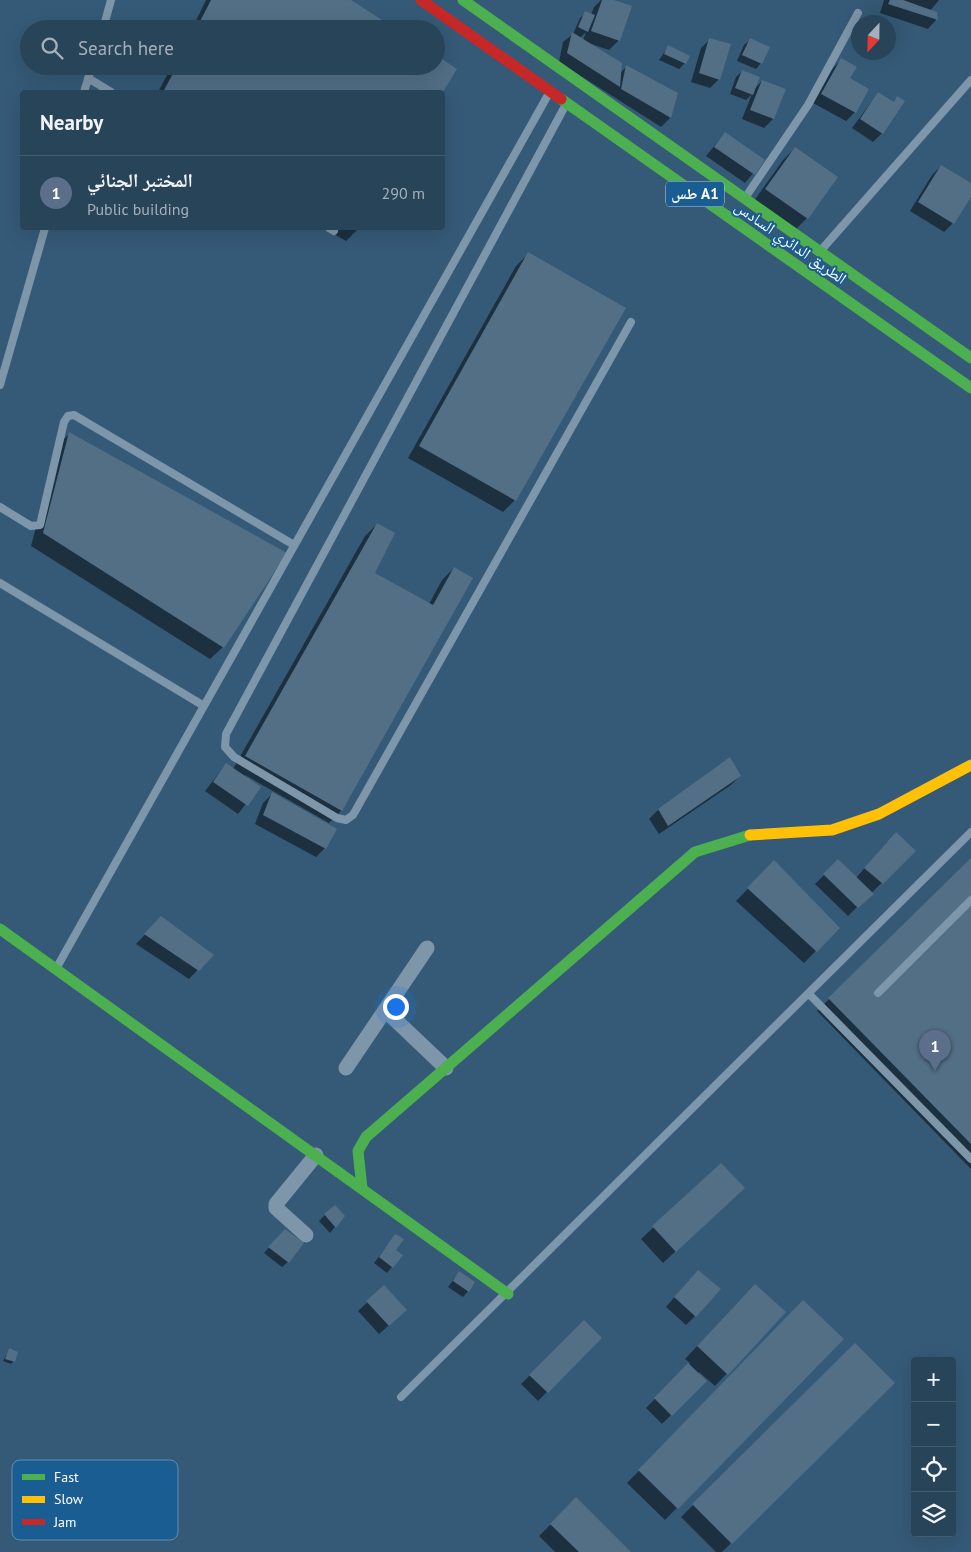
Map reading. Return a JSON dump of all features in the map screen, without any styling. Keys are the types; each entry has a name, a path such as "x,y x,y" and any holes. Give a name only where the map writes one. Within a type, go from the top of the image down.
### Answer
{"main road":[{"name":"الطريق الدائري السادس","path":"420,0 971,388"},
{"name":"الطريق الدائري السادس","path":"463,0 971,358"},
{"path":"362,1188 358,1151 361,1143 695,852 746,835 832,830 879,814 971,765"},
{"path":"0,929 508,1294"}],"street":[{"path":"346,1068 427,948"},
{"path":"385,1010 446,1068"},
{"path":"306,1235 276,1208 276,1204 316,1155"}],"lane":[{"path":"105,20 111,0"},
{"path":"744,198 762,175 808,105 858,13"},
{"path":"85,90 89,75"},
{"path":"88,78 108,90"},
{"path":"820,251 971,80"},
{"path":"56,969 550,92"},
{"path":"566,104 226,734 225,747 234,758 337,818 346,820 353,815 632,322"},
{"path":"0,385 45,230"},
{"path":"0,508 31,526 37,526 42,522 64,422 68,416 74,415 294,546"},
{"path":"0,583 204,706"},
{"path":"402,1398 971,832"},
{"path":"878,993 971,900"},
{"path":"809,994 971,1159"}],"building":[{"path":"211,0 351,0 382,20 201,20"},
{"path":"602,0 614,0 632,6 620,41 591,31"},
{"path":"890,0 903,0 937,12 938,20 888,4"},
{"path":"585,11 595,15 588,32 578,27"},
{"path":"572,32 622,63 620,87 567,53"},
{"path":"709,38 731,44 720,80 699,73"},
{"path":"750,38 770,47 762,64 742,55"},
{"path":"668,45 690,56 686,64 664,54"},
{"path":"841,58 857,67 850,78 869,89 856,113 821,94"},
{"path":"445,61 457,69 444,90 164,90 172,75 445,75"},
{"path":"626,65 678,93 671,118 621,89"},
{"path":"742,70 760,77 753,95 735,88"},
{"path":"762,80 786,89 774,119 750,110"},
{"path":"878,92 894,102 897,96 905,101 883,134 860,119"},
{"path":"725,132 765,160 755,175 714,147"},
{"path":"795,147 838,177 808,219 765,189"},
{"path":"941,165 971,183 971,197 954,224 918,202"},
{"path":"528,252 626,308 516,501 419,446"},
{"path":"69,432 287,553 224,648 43,533"},
{"path":"377,523 395,533 375,573 433,605 454,567 473,578 342,811 245,756"},
{"path":"730,757 741,776 668,826 658,809"},
{"path":"226,763 261,787 248,806 213,782"},
{"path":"272,792 337,829 326,849 263,815"},
{"path":"896,832 916,851 883,884 864,868"},
{"path":"971,858 971,1144 828,998"},
{"path":"838,859 874,894 858,908 823,874"},
{"path":"774,860 840,928 817,952 747,888"},
{"path":"161,916 214,955 199,971 144,934"},
{"path":"721,1163 745,1188 676,1252 652,1226"},
{"path":"335,1205 345,1216 336,1228 324,1214"},
{"path":"285,1229 304,1243 289,1263 268,1247"},
{"path":"395,1234 404,1239 396,1250 403,1255 393,1268 379,1257"},
{"path":"698,1270 721,1289 696,1317 674,1297"},
{"path":"459,1271 475,1282 469,1292 453,1281"},
{"path":"755,1284 786,1312 728,1375 697,1346"},
{"path":"384,1285 407,1310 389,1326 366,1301"},
{"path":"803,1300 844,1339 678,1509 638,1470"},
{"path":"584,1320 602,1338 548,1393 529,1375"},
{"path":"855,1343 895,1383 732,1544 692,1504"},
{"path":"9,1348 18,1352 15,1362 5,1359"},
{"path":"688,1363 707,1381 672,1416 654,1398"},
{"path":"576,1497 631,1552 579,1552 550,1524"}],"traffic: fast":[{"path":"463,0 971,358"},
{"path":"561,99 971,388"},
{"path":"362,1188 358,1151 366,1137 695,852 750,835"},
{"path":"0,929 508,1294"}],"traffic: slow":[{"path":"750,835 832,830 879,814 971,765"}],"traffic: jam":[{"path":"421,0 561,99"}],"place":[{"name":"المختبر الجنائي","path":"935,1071"}]}
